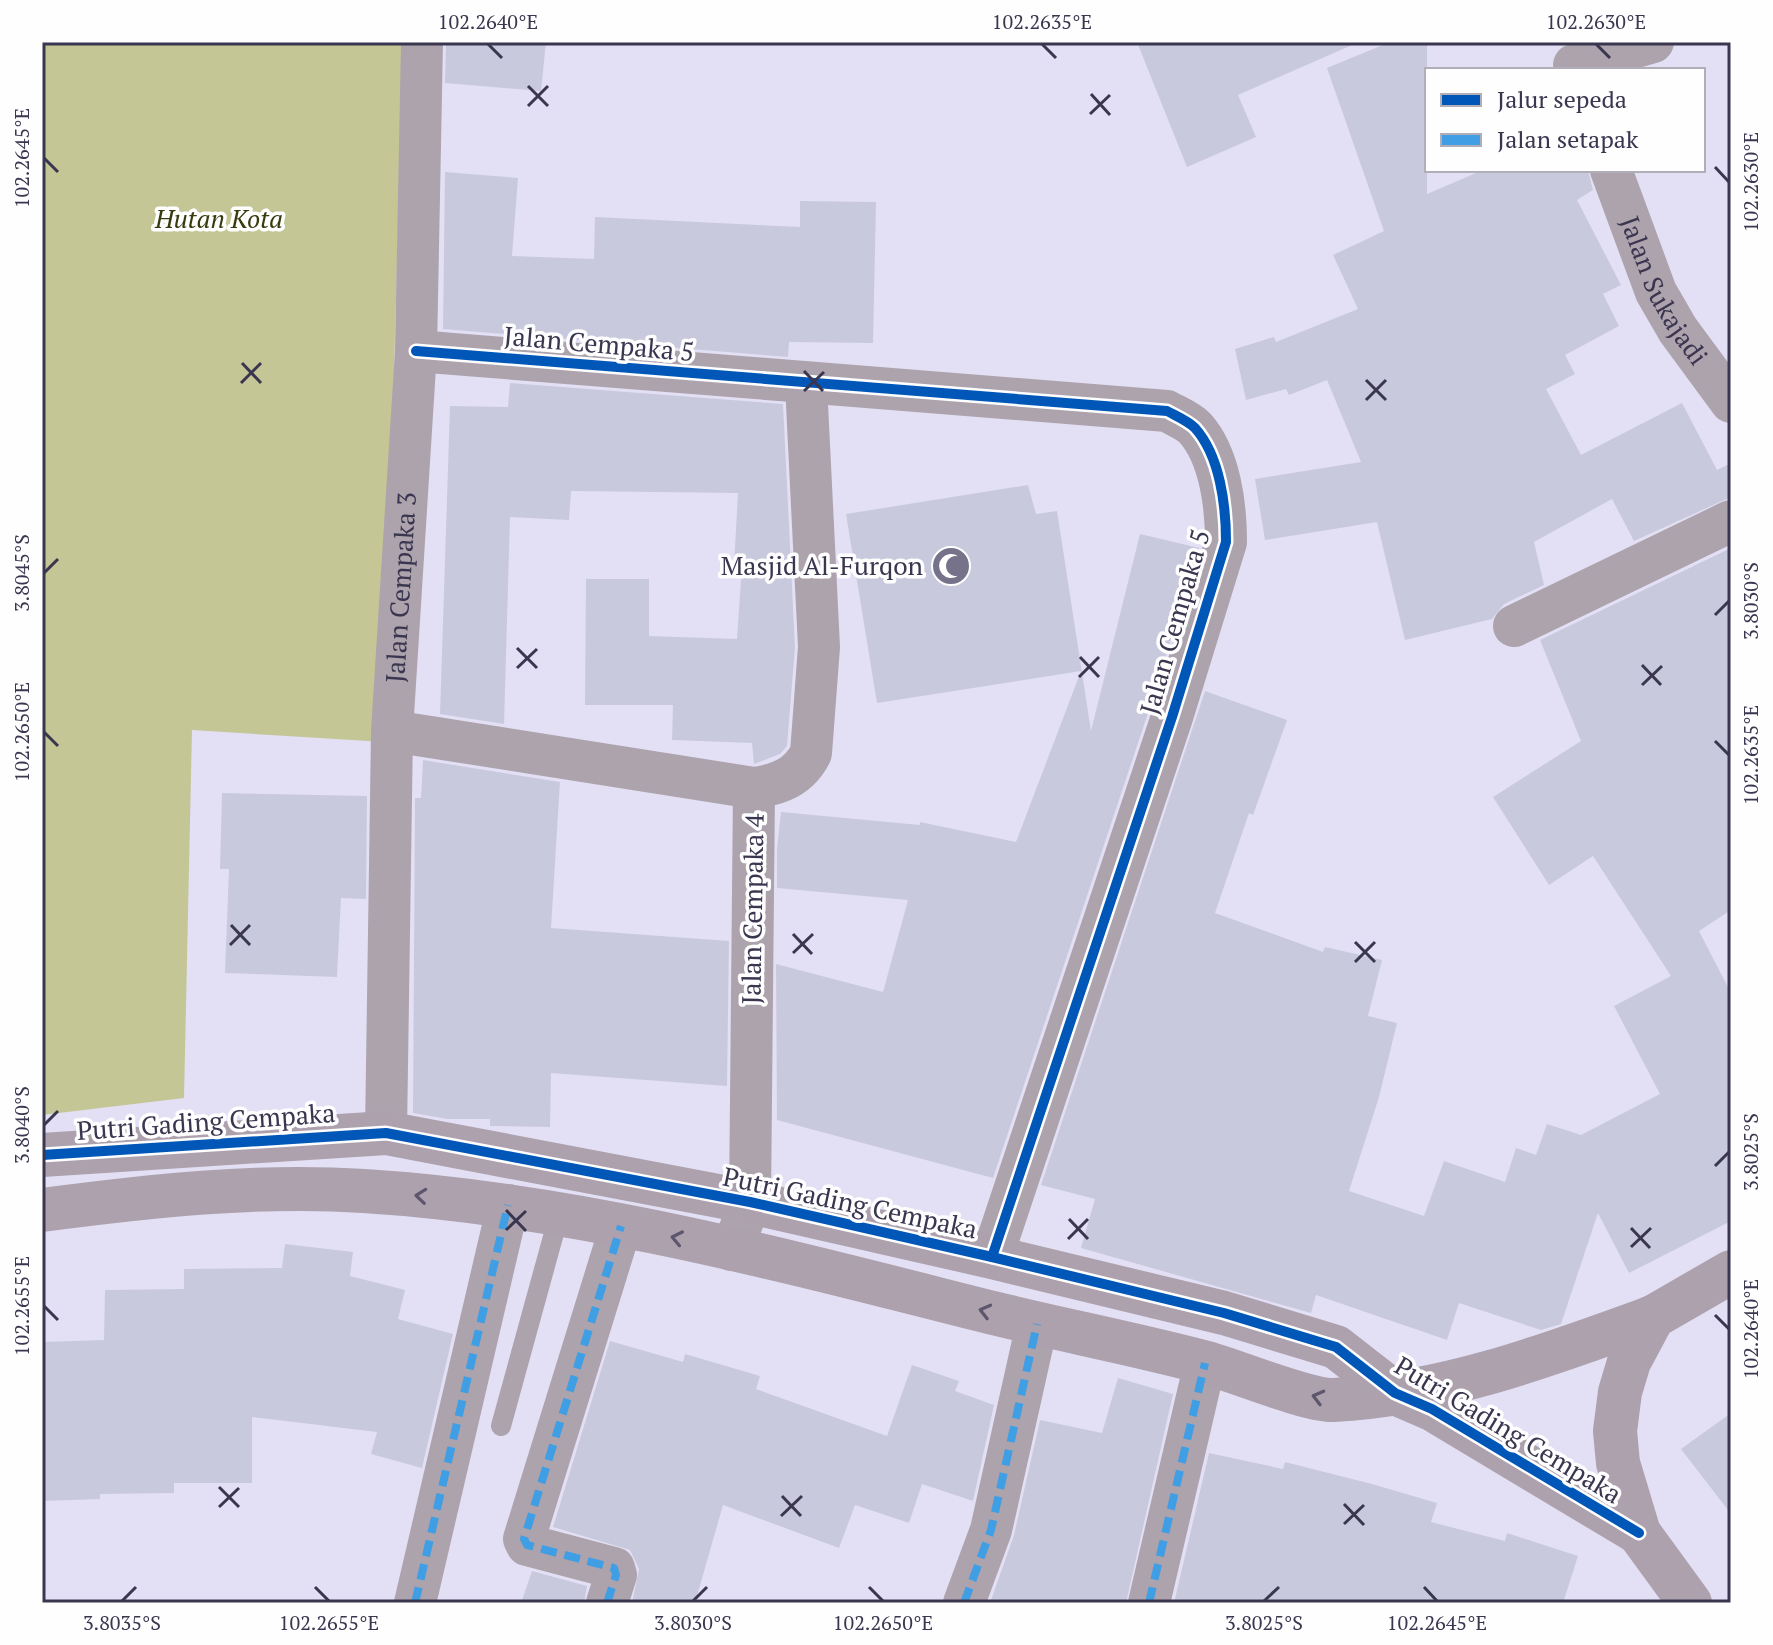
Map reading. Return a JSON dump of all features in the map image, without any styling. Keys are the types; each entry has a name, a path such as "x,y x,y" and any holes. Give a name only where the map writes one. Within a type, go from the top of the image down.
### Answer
{"street":[{"name":"Jalan Cempaka 3","path":"386,1133 392,731 416,351 422,42"},
{"path":"1572,59 1653,42"},
{"name":"Jalan Sukajadi","path":"1612,172 1656,292 1678,330 1731,402"},
{"name":"Jalan Cempaka 5","path":"416,351 1167,411 1194,426 1214,460 1226,523 1226,542 1172,717 992,1257"},
{"path":"754,788 775,785 792,776 811,753 819,647 806,384"},
{"path":"1514,626 1731,521"},
{"name":"Jalan Cempaka 4","path":"392,731 754,788 750,1202 732,1250"},
{"name":"Putri Gading Cempaka","path":"42,1155 386,1133 750,1202 992,1257 1224,1313 1336,1347 1395,1393 1432,1409 1639,1533"},
{"name":"Putri Gading Cempaka","path":"42,1210 136,1198 266,1189 365,1191 508,1205 732,1250 1205,1363 1328,1401 1395,1393 1481,1376 1534,1361 1653,1317 1731,1272"},
{"path":"415,1603 508,1205"},
{"path":"607,1603 616,1575 614,1568 527,1545 524,1539 621,1226"},
{"path":"1653,1317 1629,1362 1615,1431 1618,1463 1639,1533 1690,1603"},
{"path":"964,1603 991,1530 1037,1324"},
{"path":"1149,1603 1205,1363"}],"lane":[{"path":"501,1426 559,1215"}],"green space":[{"name":"Hutan Kota","path":"42,42 403,42 384,742 192,730 184,1098 42,1115"}],"building":[{"path":"446,42 546,42 541,91 445,83"},
{"path":"1137,42 1359,42 1238,95 1256,137 1187,167"},
{"path":"1390,42 1427,42 1427,194 1478,172 1588,172 1593,190 1577,200 1621,285 1603,294 1619,326 1565,355 1575,374 1546,389 1581,455 1682,403 1717,470 1731,463 1731,497 1634,541 1612,499 1534,542 1544,585 1504,604 1492,619 1405,640 1377,522 1265,540 1255,479 1361,462 1327,380 1289,395 1286,389 1246,400 1235,349 1274,337 1276,342 1358,309 1333,255 1384,231 1327,68"},
{"path":"445,172 518,178 512,256 594,259 595,217 800,227 800,201 876,202 873,343 789,342 788,357 443,329"},
{"path":"510,383 783,404 795,647 787,746 780,754 754,764 752,743 672,740 673,705 585,705 586,579 649,579 649,636 737,639 742,565 734,565 738,493 571,491 569,520 510,517 504,724 440,714 450,406 508,407"},
{"path":"1028,485 1036,514 1057,511 1091,731 1140,534 1199,548 1149,710 993,1178 777,1120 776,964 883,992 908,900 777,888 777,849 781,812 920,825 920,822 1016,842 1081,671 877,703 846,514"},
{"path":"1731,548 1731,910 1699,931 1731,993 1731,1221 1629,1273 1598,1213 1561,1324 1541,1330 1459,1303 1447,1340 1316,1295 1311,1313 1081,1248 1095,1199 1041,1185 1205,691 1287,720 1253,815 1249,813 1215,913 1323,952 1325,947 1382,960 1368,1016 1397,1023 1379,1097 1349,1191 1424,1216 1444,1161 1505,1182 1516,1148 1536,1155 1547,1124 1581,1135 1660,1094 1614,1006 1671,976 1593,856 1549,885 1493,797 1581,741 1540,640"},
{"path":"423,760 560,782 551,928 729,941 727,1086 551,1073 550,1127 490,1126 490,1119 448,1119 413,1113 415,798 421,798"},
{"path":"222,793 367,796 366,899 341,898 337,977 225,973 229,869 220,869"},
{"path":"285,1244 353,1252 350,1276 405,1290 398,1319 453,1334 422,1468 371,1454 377,1432 252,1417 252,1483 174,1483 174,1493 100,1494 100,1499 42,1501 42,1342 104,1340 105,1290 184,1289 184,1269 282,1268"},
{"path":"610,1341 683,1362 685,1354 760,1376 756,1389 887,1436 912,1365 959,1381 955,1391 994,1405 973,1501 922,1484 909,1523 855,1505 839,1548 723,1505 695,1603 632,1603 639,1569 630,1550 553,1527"},
{"path":"1118,1378 1173,1394 1126,1603 990,1603 1014,1535 1040,1420 1102,1433"},
{"path":"1731,1413 1731,1514 1681,1449"},
{"path":"1209,1453 1283,1469 1285,1462 1372,1484 1437,1503 1431,1522 1505,1541 1507,1533 1578,1556 1563,1603 1174,1603"},
{"path":"532,1571 587,1586 584,1603 521,1603"}],"marked path":[{"path":"415,1603 508,1205"},
{"path":"607,1603 616,1575 614,1568 527,1545 524,1539 621,1226"},
{"path":"964,1603 991,1530 1037,1324"},
{"path":"1149,1603 1205,1363"}],"cycle path":[{"path":"416,351 1167,411 1192,425 1204,439 1220,482 1226,542 1172,717 992,1257"},
{"path":"42,1155 386,1133 750,1202 992,1257 1224,1313 1336,1347 1395,1393 1432,1409 1639,1533"}],"place":[{"name":"Masjid Al-Furqon","path":"951,566"}]}
